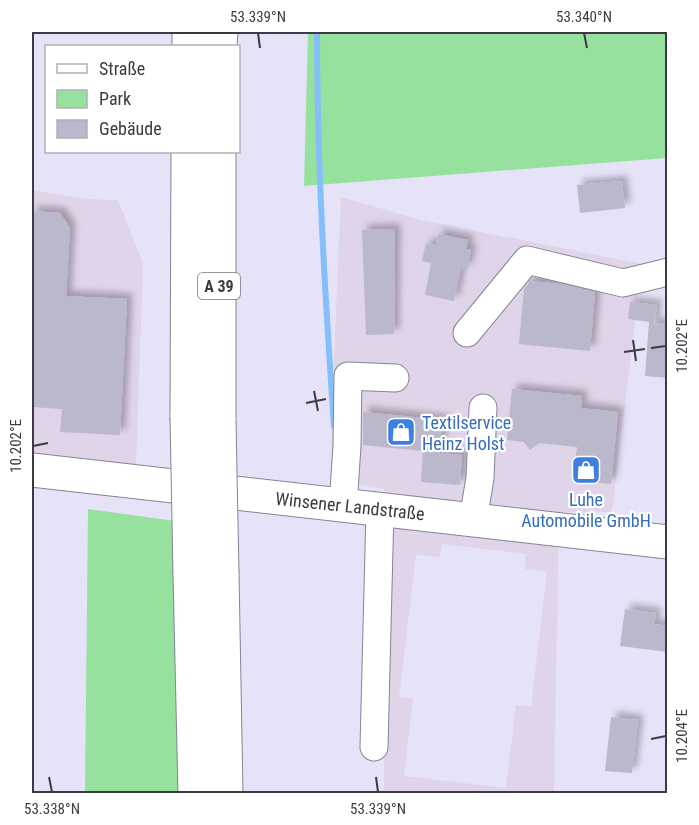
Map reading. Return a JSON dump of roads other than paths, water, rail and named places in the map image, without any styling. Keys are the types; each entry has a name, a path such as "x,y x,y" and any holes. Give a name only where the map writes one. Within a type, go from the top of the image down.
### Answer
{"main road":[{"name":"A 39","path":"188,153 188,417 195,794"},
{"name":"A 39","path":"219,153 219,421 226,794"},
{"name":"Winsener Landstraße","path":"32,470 668,542"}],"lane":[{"path":"466,333 527,261 623,283 668,272"},
{"path":"343,505 348,376 395,378"},
{"path":"473,520 480,478 483,408"},
{"path":"374,747 380,509"}],"waterway":[{"path":"317,32 322,229 334,426"}],"place":[{"name":"Textilservice Heinz Holst","path":"401,432"},
{"name":"Luhe Automobile GmbH","path":"586,470"}]}
